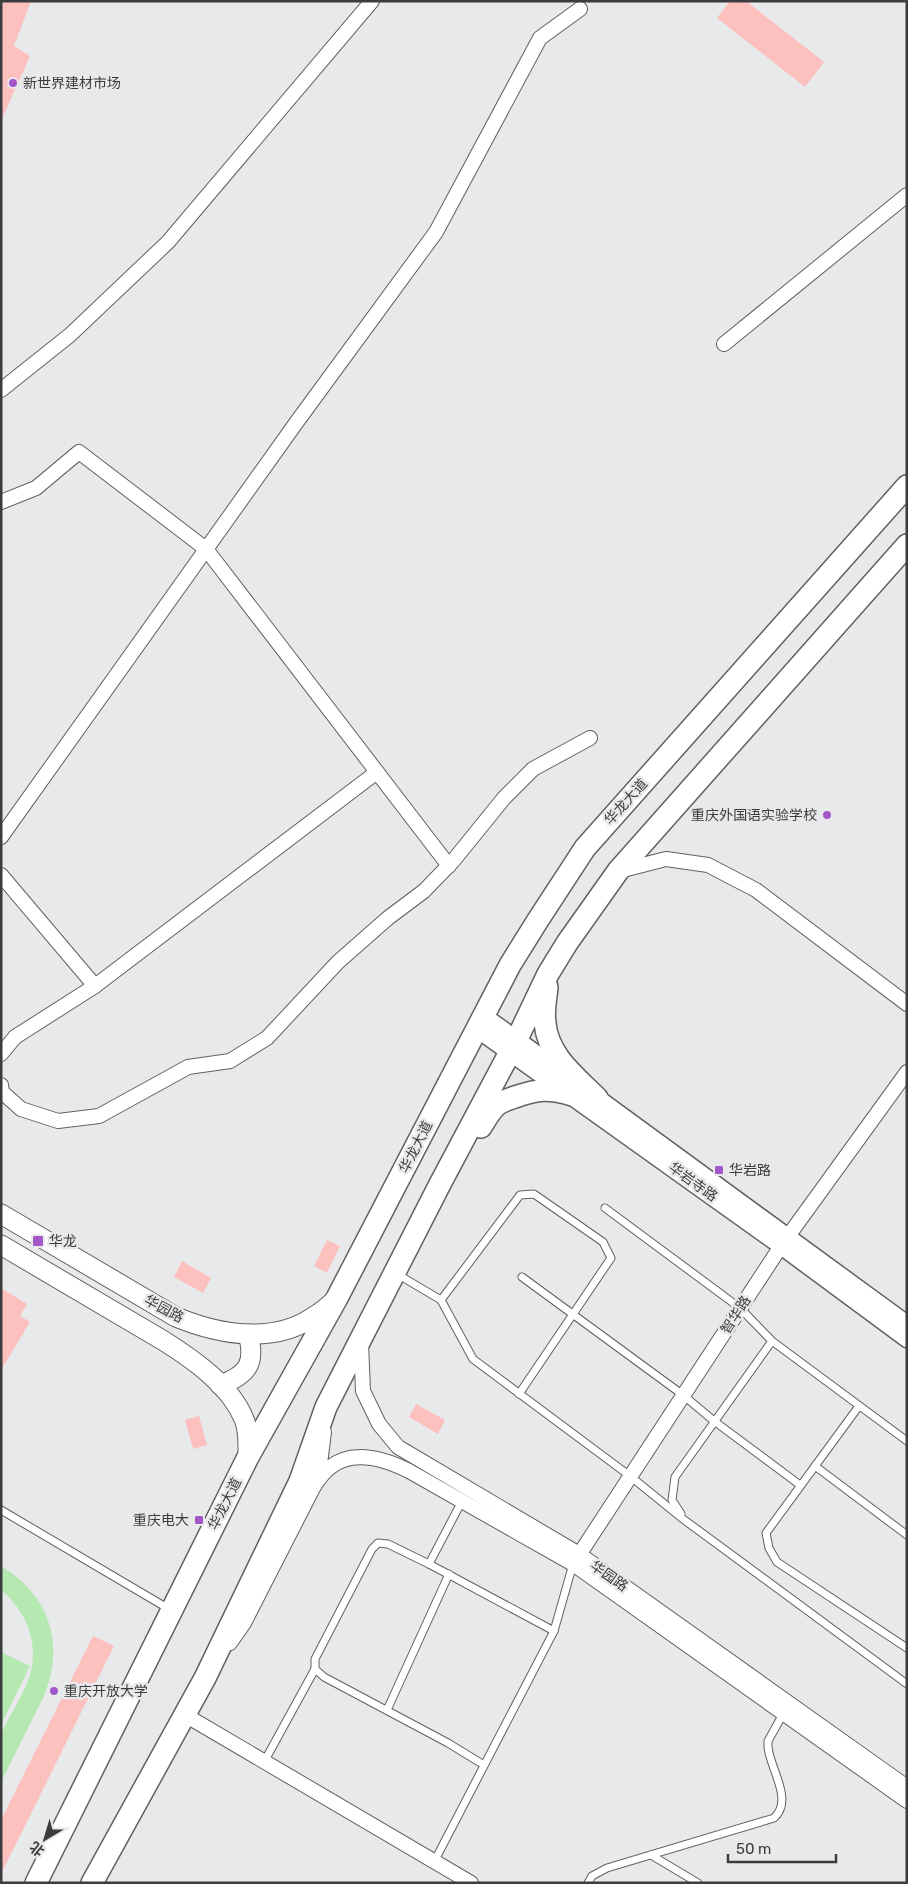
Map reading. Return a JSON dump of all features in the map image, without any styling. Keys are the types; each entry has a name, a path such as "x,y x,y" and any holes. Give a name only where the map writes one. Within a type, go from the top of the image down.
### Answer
{"main road":[{"name":"华龙大道","path":"36,1883 248,1457 337,1298 510,965 538,920 586,848 907,486"},
{"path":"92,1883 204,1678 300,1481 326,1407 513,1046 548,974 567,943 618,871 907,545"},
{"path":"548,974 544,1022 547,1036 562,1064 598,1098"},
{"path":"440,1184 490,1112 497,1105 530,1091 543,1089 572,1095"},
{"name":"华园路","path":"1,1214 176,1317 202,1328 248,1334 272,1333 295,1327 315,1316 337,1298"},
{"name":"华园路","path":"1,1246 177,1349 204,1370 234,1400 244,1419 249,1436 248,1457"},
{"path":"220,1385 243,1373 249,1363 252,1350 248,1334"}],"street":[{"path":"1,390 70,335 168,242 372,1"},
{"path":"1,837 206,549 436,232 540,38 580,9"},
{"path":"724,344 907,195"},
{"path":"1,502 36,488 79,452 206,549 448,866"},
{"path":"1,1085 2,1092 21,1109 58,1121 99,1116 188,1068 230,1061 267,1038 338,962 388,918 424,891 448,866 504,798 534,769 590,738"},
{"path":"1,1054 14,1037 95,986 377,772"},
{"path":"618,871 666,859 708,865 756,890 907,1004"},
{"path":"1,875 95,986"},
{"name":"华岩寺路","path":"480,1022 513,1046 572,1095 907,1324"},
{"name":"华岩寺路","path":"513,1046 598,1098 784,1241 907,1339"},
{"name":"智华路","path":"576,1559 784,1241 907,1072"},
{"name":"华园路","path":"361,1340 363,1391 379,1424 398,1447 465,1495 576,1559 907,1787"},
{"path":"204,1678 244,1624 314,1486 320,1464 326,1407"},
{"name":"华园路","path":"314,1486 328,1469 340,1461 355,1458 372,1458 396,1465 465,1495"},
{"name":"华园路","path":"576,1559 783,1714 907,1801"},
{"path":"185,1715 471,1883"}],"lane":[{"path":"441,1300 520,1195 534,1194 604,1242 611,1258 520,1394"},
{"path":"604,1208 740,1308 772,1341 907,1441"},
{"path":"395,1273 441,1300 473,1358 630,1476 683,1519 907,1684"},
{"path":"522,1277 683,1395 714,1421 800,1485"},
{"path":"683,1519 672,1500 675,1477 772,1341"},
{"path":"859,1406 766,1533 768,1548 777,1562 907,1648"},
{"path":"814,1466 907,1535"},
{"path":"430,1564 465,1495"},
{"path":"1,1510 171,1611"},
{"path":"264,1762 315,1669 315,1658 372,1549 378,1543 388,1544 430,1564 554,1631"},
{"path":"434,1862 554,1631 576,1559"},
{"path":"387,1710 449,1574"},
{"path":"315,1669 324,1677 448,1743 484,1765"},
{"path":"588,1883 592,1876 607,1868 774,1818 781,1812 783,1799 768,1741 783,1714"},
{"path":"651,1855 698,1883"}],"green space":[{"path":"1,1566 18,1578 42,1606 49,1622 53,1640 53,1658 44,1696 1,1782 1,1735 24,1690 32,1663 33,1649 27,1624 12,1600 1,1590"},
{"path":"1,1652 30,1666 1,1725"}],"building":[{"path":"1,1 31,1 14,46 30,56 1,121"},
{"path":"730,1 746,1 824,62 805,87 717,18"},
{"path":"327,1240 340,1246 327,1273 314,1266"},
{"path":"182,1261 211,1278 203,1293 174,1277"},
{"path":"1,1288 27,1304 20,1316 30,1322 1,1370"},
{"path":"416,1404 445,1420 438,1434 409,1417"},
{"path":"199,1416 207,1445 193,1449 185,1420"},
{"path":"93,1636 114,1646 1,1874 1,1820"}],"place":[{"name":"新世界建材市场","path":"13,83"},
{"name":"重庆外国语实验学校","path":"827,815"},
{"name":"华岩路","path":"719,1170"},
{"name":"华龙","path":"38,1241"},
{"name":"重庆电大","path":"199,1520"},
{"name":"重庆开放大学","path":"54,1691"}]}
